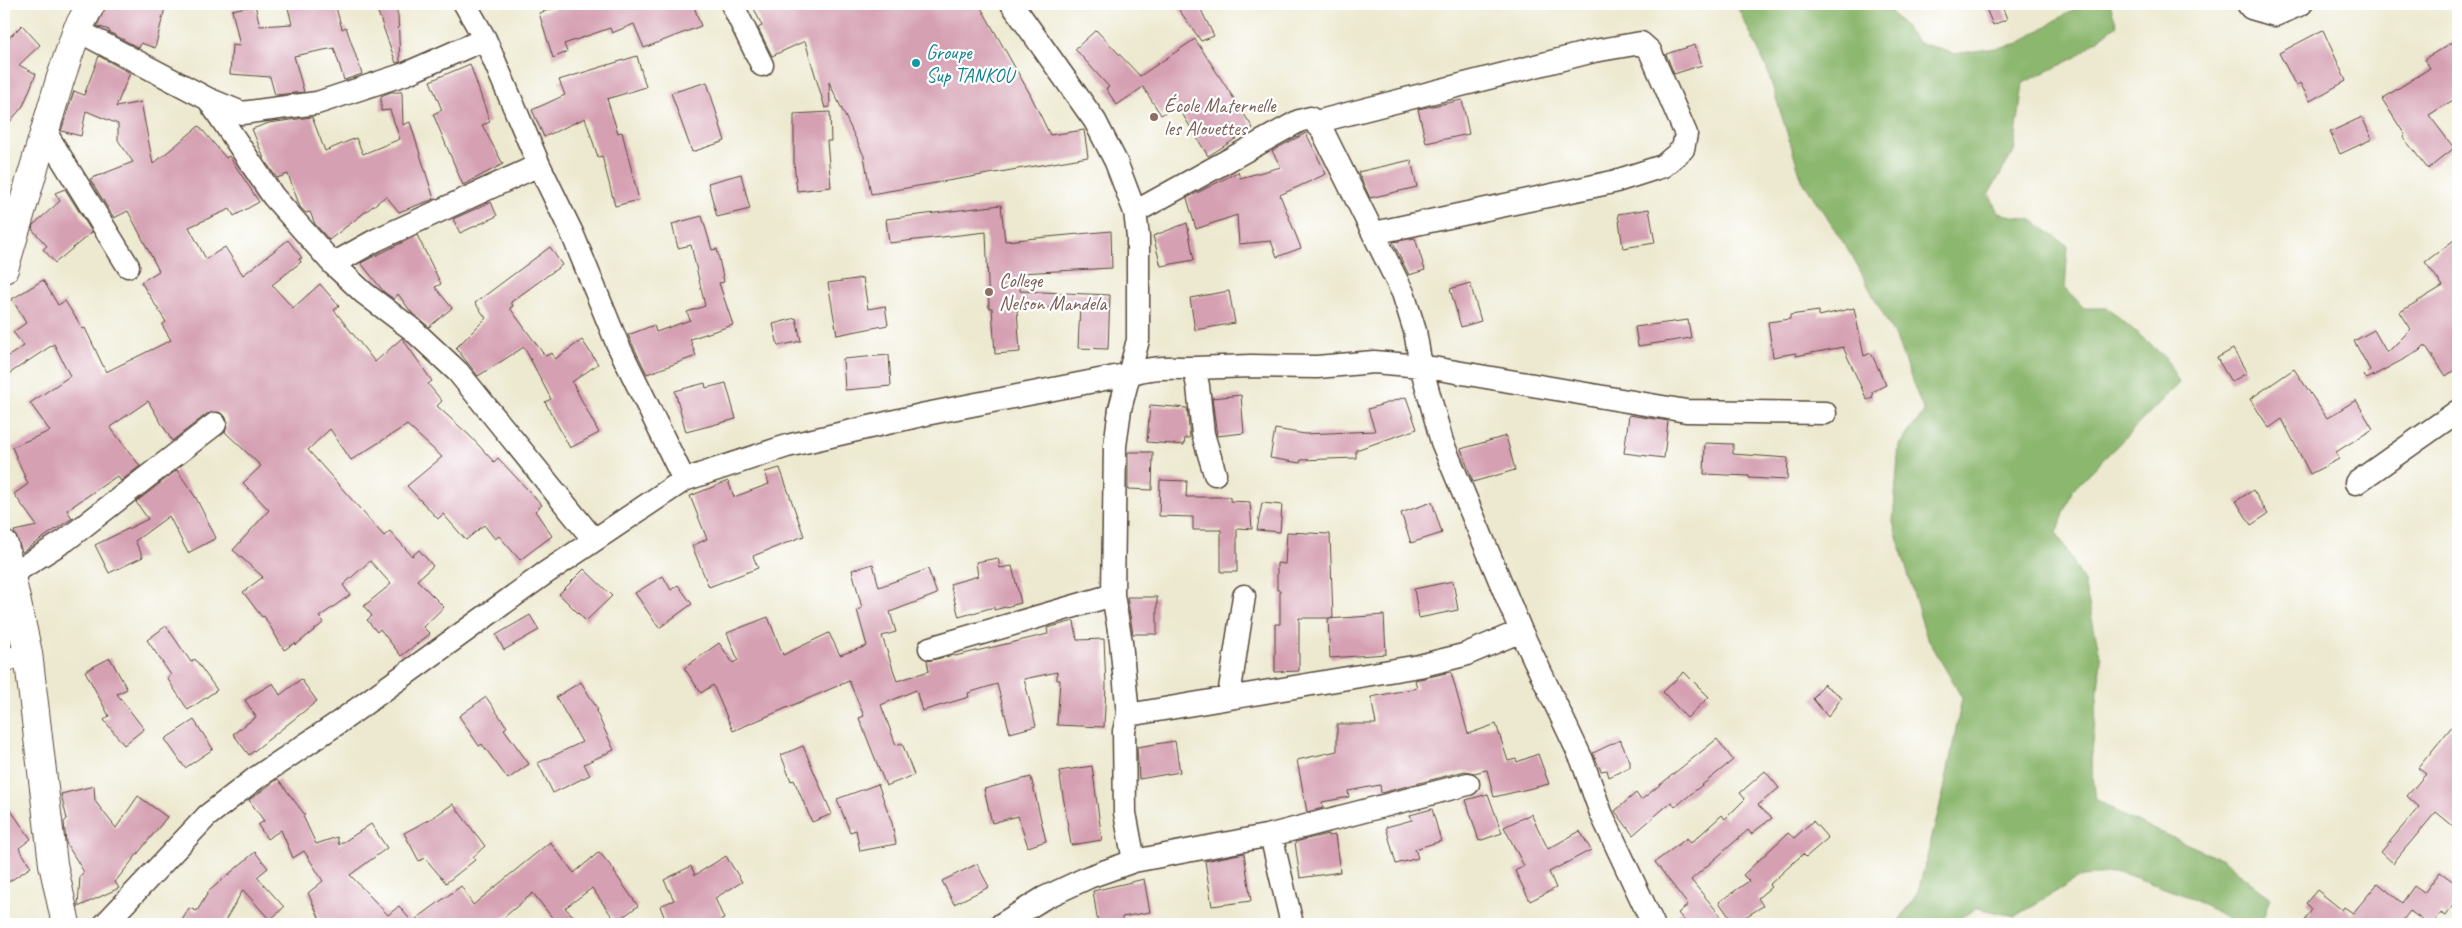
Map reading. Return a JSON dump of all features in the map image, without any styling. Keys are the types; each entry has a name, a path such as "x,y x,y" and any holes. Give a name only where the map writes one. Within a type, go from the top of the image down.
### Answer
{"street":[{"path":"4,269 44,130 77,30 91,4"},
{"path":"465,4 484,39 539,165 572,233 617,343 684,480"},
{"path":"732,4 762,65"},
{"path":"1012,4 1095,121 1116,162 1135,212 1138,237 1138,340 1120,409 1115,446 1113,595 1121,642 1128,715 1124,731 1125,813 1134,862"},
{"path":"2248,4 2251,8 2275,15 2301,4"},
{"path":"77,30 208,99 242,113 317,103 405,74 484,39"},
{"path":"1316,122 1594,51 1641,43 1650,51 1686,134 1683,149 1663,166 1613,182 1374,233"},
{"path":"208,99 273,196 333,264 364,293 413,330 458,372 594,540"},
{"path":"1135,212 1299,122 1310,118 1316,122 1404,293 1415,331 1421,366 1442,442 1521,631 1582,760 1601,813 1653,924"},
{"path":"44,130 128,266"},
{"path":"333,264 376,240 539,165"},
{"path":"105,924 208,816 256,778 338,723 594,540 684,480 787,446 926,414 1130,374 1146,368 1317,367 1374,362 1421,366 1686,411 1825,413"},
{"path":"1194,368 1198,386 1202,434 1215,474"},
{"path":"2356,483 2458,411"},
{"path":"66,924 53,864 16,657 6,555 66,540 215,424"},
{"path":"930,648 1113,595"},
{"path":"1229,696 1244,596"},
{"path":"1128,715 1229,696 1352,678 1428,664 1464,655 1521,631"},
{"path":"1002,924 1044,898 1089,876 1134,862 1271,835 1468,784"},
{"path":"1271,835 1292,924"}],"green space":[{"path":"1736,4 1884,4 1918,42 1954,54 2016,45 2082,4 2110,4 2117,25 2073,59 2023,83 2014,151 1989,193 1998,213 2032,220 2068,246 2065,288 2084,308 2108,308 2166,358 2179,383 2072,491 2057,533 2084,582 2101,660 2091,762 2096,799 2129,819 2222,859 2270,898 2261,924 2239,924 2189,897 2123,873 2082,876 2015,916 1977,908 1950,924 1897,924 1918,892 1944,790 1962,698 1925,633 1893,522 1899,445 1924,412 1897,341 1853,257 1802,180 1766,66"}],"building":[{"path":"107,4 166,4 155,48 141,43 139,48 109,32 109,30 97,26"},
{"path":"287,4 335,4 342,29 346,27 362,74 344,80 334,48 294,56 304,92 275,95 270,77 230,74 232,45 240,46 232,10 255,5 260,26 292,24"},
{"path":"375,4 394,4 398,15 400,62 396,63"},
{"path":"568,4 693,4 701,26 644,48 634,24 612,33 610,28 564,44 567,52 553,58 539,13"},
{"name":"Groupe Sup TANKOU","path":"752,4 979,4 1030,94 1050,135 1084,130 1088,157 871,194 864,156 829,82 830,107 825,108 805,41 772,56 758,28 762,26"},
{"path":"1175,4 1198,4 1214,36 1201,41"},
{"path":"1984,4 2001,4 2007,19 1993,25"},
{"path":"22,25 40,45 19,65 36,74 23,106 4,129 4,43"},
{"path":"1096,30 1140,76 1195,39 1253,128 1208,156 1177,105 1161,115 1143,87 1117,105 1106,89 1109,87 1075,49"},
{"path":"2323,30 2346,81 2310,101 2300,83 2296,86 2279,53"},
{"path":"2458,39 2458,97 2429,115 2454,148 2428,169 2403,137 2405,135 2382,99 2430,68 2424,59"},
{"path":"1695,45 1702,65 1674,74 1666,54"},
{"path":"99,56 130,73 116,107 141,102 153,164 199,126 226,158 229,156 259,202 234,216 230,209 189,227 206,259 225,247 243,275 288,240 302,258 299,259 301,262 272,285 293,308 320,284 339,306 334,310 375,362 402,338 432,381 428,384 442,401 437,406 470,436 494,462 498,458 542,505 535,511 552,536 520,560 499,536 495,539 484,525 466,540 443,514 438,519 407,486 442,457 407,425 351,460 330,429 308,450 384,536 390,531 412,556 419,550 433,566 417,580 444,607 423,627 430,634 401,656 380,629 377,632 367,620 372,616 364,606 391,584 370,561 343,585 350,595 319,617 324,622 296,645 295,643 284,650 264,616 262,617 243,592 263,577 233,550 269,510 243,483 261,466 225,432 228,422 225,416 219,412 207,414 172,441 148,401 110,427 140,466 121,481 117,476 67,510 72,518 74,517 22,552 14,531 37,526 14,494 28,484 12,447 50,431 30,403 70,376 54,344 4,377 4,359 24,346 13,332 26,323 12,299 43,280 58,305 65,301 83,329 85,328 106,372 171,340 162,325 166,322 141,282 159,271 128,211 114,218 90,179 133,162 118,140 118,124 86,111 81,136 61,131 74,91 84,95"},
{"path":"637,56 646,87 607,99 618,133 622,132 639,200 615,206 602,156 598,157 585,118 544,137 532,110 565,95 559,80"},
{"path":"470,64 490,122 482,125 503,164 463,185 433,114 442,110 430,81"},
{"path":"707,82 725,141 692,152 671,93"},
{"path":"391,92 402,92 403,125 410,122 434,199 399,212 386,196 329,240 315,224 310,212 306,213 300,207 288,174 277,178 265,161 252,129 269,123 312,117 325,151 356,138 363,154 400,139 390,110 381,111 381,96"},
{"path":"1462,100 1469,134 1426,143 1418,109"},
{"path":"830,112 831,141 827,141 831,187 797,191 794,163 794,114"},
{"path":"2362,117 2372,139 2340,154 2330,132"},
{"path":"1306,133 1326,174 1280,195 1301,248 1277,257 1271,241 1239,244 1237,215 1196,229 1187,198 1238,172 1240,178 1281,167 1272,151"},
{"path":"1411,160 1417,187 1370,198 1358,172"},
{"path":"741,174 750,209 717,217 708,183"},
{"path":"65,189 92,232 55,263 43,249 47,246 32,229 33,225 60,201 55,193"},
{"path":"491,202 497,216 460,233 453,219"},
{"path":"1001,205 1005,241 1111,231 1112,268 1020,273 1020,291 1110,295 1108,349 1078,348 1080,305 1017,310 1020,352 995,354 992,308 989,308 986,232 889,243 886,219"},
{"path":"1649,209 1655,243 1623,248 1618,214"},
{"path":"702,216 712,250 717,249 724,282 719,283 733,325 690,339 696,356 647,374 628,335 654,325 656,332 690,320 687,312 705,306 691,245 678,248 672,224"},
{"path":"1187,223 1194,260 1161,266 1153,236"},
{"path":"417,235 441,284 435,287 452,308 429,327 411,312 398,294 394,299 384,292 361,263"},
{"path":"2458,237 2458,367 2446,376 2425,345 2419,351 2367,379 2364,376 2370,370 2354,341 2374,330 2387,353 2411,329 2400,312 2443,286 2425,262"},
{"path":"1415,238 1425,270 1409,275 1393,242"},
{"path":"550,247 562,265 511,302 513,306 510,308 545,356 552,353 555,359 582,340 598,364 572,382 599,433 570,448 545,402 551,399 524,347 478,376 456,348 486,318 475,303"},
{"path":"863,278 868,309 885,306 888,325 837,335 828,283"},
{"path":"1470,283 1481,321 1461,327 1450,289"},
{"path":"1229,291 1235,323 1195,330 1190,298"},
{"path":"1854,308 1864,356 1871,353 1886,385 1872,392 1873,398 1867,400 1843,347 1796,356 1796,353 1773,357 1768,322 1790,319 1790,315 1819,311 1819,316"},
{"path":"796,318 801,341 778,346 773,324"},
{"path":"1688,320 1691,338 1638,346 1635,327"},
{"path":"2233,349 2247,373 2231,382 2217,358"},
{"path":"889,355 891,386 845,390 843,359"},
{"path":"2294,369 2327,418 2356,400 2373,429 2336,452 2339,459 2310,474 2282,419 2269,428 2250,399"},
{"path":"705,383 706,388 726,383 736,419 686,432 675,391"},
{"path":"1241,395 1244,433 1217,436 1212,398"},
{"path":"1406,397 1417,429 1356,450 1356,458 1301,460 1300,463 1270,458 1275,429 1305,434 1375,431 1368,409"},
{"path":"1150,405 1187,408 1190,438 1185,438 1184,445 1147,442"},
{"path":"1629,415 1668,421 1664,458 1624,453"},
{"path":"1506,436 1515,470 1473,482 1461,449"},
{"path":"1705,443 1733,444 1733,454 1788,458 1787,480 1704,474"},
{"path":"1128,452 1153,452 1152,490 1128,489"},
{"path":"780,468 804,536 753,556 758,568 709,587 692,546 707,539 690,496 728,481 734,497 769,484 765,472"},
{"path":"177,470 196,498 216,538 188,553 169,516 135,541 143,557 109,573 95,545 148,519 136,502"},
{"path":"1160,480 1187,481 1186,497 1230,497 1230,501 1250,502 1252,529 1237,528 1237,572 1221,572 1221,530 1193,530 1193,517 1159,516"},
{"path":"2253,490 2268,514 2251,525 2236,501"},
{"path":"1432,502 1442,533 1411,543 1401,513"},
{"path":"1262,503 1282,505 1280,532 1257,530"},
{"path":"1287,532 1330,534 1333,618 1299,618 1299,671 1275,672 1275,624 1280,624 1280,590 1277,590 1277,563 1285,564"},
{"path":"998,558 1000,568 1012,566 1021,603 994,610 994,607 959,617 950,584 978,576 976,562"},
{"path":"873,564 879,587 928,569 937,594 890,612 896,632 882,636 897,681 929,671 927,661 1048,634 1047,628 1074,621 1077,640 1104,639 1106,686 1104,727 1057,725 1060,680 1057,680 1057,672 1024,679 1036,726 1010,733 997,684 968,693 969,697 922,711 916,690 881,705 896,745 902,743 914,775 886,786 859,718 864,716 849,681 733,731 713,685 701,693 684,668 719,643 733,663 738,660 727,633 768,617 783,655 829,633 840,655 867,646 857,610 862,608 852,570"},
{"path":"584,569 612,596 586,621 559,594"},
{"path":"663,576 671,590 678,585 692,604 659,628 635,593"},
{"path":"1453,581 1458,610 1419,618 1414,589"},
{"path":"1127,597 1157,597 1157,634 1133,634"},
{"path":"530,615 539,630 504,650 496,635"},
{"path":"1384,615 1386,654 1330,658 1328,619"},
{"path":"166,626 191,662 195,659 217,690 188,710 167,678 171,675 147,640"},
{"path":"110,658 127,689 117,694 144,729 124,745 104,720 109,716 85,671"},
{"path":"1451,672 1468,734 1496,724 1508,761 1516,759 1517,762 1538,754 1549,784 1494,797 1487,770 1474,773 1465,771 1381,793 1380,785 1348,791 1349,797 1322,802 1323,808 1307,812 1297,760 1337,751 1337,724 1376,724 1371,697 1417,688 1415,680"},
{"path":"1684,672 1709,697 1687,718 1663,692"},
{"path":"301,679 317,701 249,755 233,734 256,717 245,700 273,683 280,695"},
{"path":"581,682 598,710 596,711 614,750 584,764 590,775 553,793 538,763 582,742 556,697"},
{"path":"1823,684 1842,697 1828,717 1813,699"},
{"path":"486,697 507,727 504,729 529,764 508,779 482,744 479,746 459,716"},
{"path":"2458,719 2458,830 2436,812 2393,863 2381,852 2419,807 2407,796 2426,774 2418,768"},
{"path":"194,720 213,749 185,768 165,739"},
{"path":"1717,739 1733,760 1675,807 1671,802 1633,835 1615,811 1636,793 1641,800"},
{"path":"1620,740 1630,761 1630,767 1609,777 1607,770 1601,771 1593,753"},
{"path":"1175,741 1180,772 1139,779 1137,747"},
{"path":"803,746 832,814 812,822 794,780 791,781 781,755"},
{"path":"1092,766 1102,840 1071,845 1059,771"},
{"path":"1765,771 1779,788 1758,805 1772,818 1751,834 1748,830 1691,880 1721,916 1710,924 1687,924 1678,913 1688,905 1655,862 1687,838 1691,843 1722,815 1725,819 1745,799 1740,793"},
{"path":"1031,777 1046,841 1028,847 1018,816 992,823 984,789"},
{"path":"278,779 305,815 303,816 316,844 337,837 339,845 371,824 387,848 350,875 388,915 399,906 412,922 461,886 473,905 550,842 574,873 599,852 615,871 638,906 616,922 592,888 565,908 582,924 557,924 533,893 496,924 322,924 308,893 323,881 304,851 293,858 281,830 267,839 258,825 264,821 249,800"},
{"path":"878,784 892,823 896,844 860,851 856,830 850,832 837,799"},
{"path":"94,786 95,801 116,828 138,796 167,817 115,882 119,888 78,907 80,876 84,872 66,843 64,822 67,819 61,794"},
{"path":"1488,794 1502,833 1479,841 1466,800"},
{"path":"4,801 31,839 19,848 31,867 4,885"},
{"path":"453,804 485,846 473,857 475,860 446,883 425,858 419,861 404,833"},
{"path":"1432,809 1441,841 1415,849 1418,858 1396,864 1386,827 1412,820 1410,815"},
{"path":"1531,814 1548,849 1580,831 1591,850 1549,872 1556,888 1530,901 1515,871 1524,866 1504,827"},
{"path":"1813,821 1828,838 1806,857 1803,854 1769,885 1771,887 1758,898 1763,906 1734,924 1719,902 1749,881 1743,875 1788,833 1794,838"},
{"path":"1328,834 1328,836 1335,835 1340,872 1300,878 1295,842"},
{"path":"255,852 268,868 257,877 284,907 270,920 243,890 223,924 180,924 189,908 197,911 209,891"},
{"path":"1244,853 1251,901 1212,906 1205,861"},
{"path":"726,856 742,882 715,898 724,919 711,924 667,924 660,906 674,900 664,880 691,866 695,875"},
{"path":"977,864 989,887 954,904 942,881"},
{"path":"2440,872 2458,885 2458,898 2446,916 2441,913 2433,924 2428,924 2410,911 2400,924 2303,924 2312,909 2306,903 2317,890 2342,910 2344,907 2353,913 2378,883 2402,903 2414,886 2424,893"},
{"path":"1144,879 1150,912 1122,917 1123,924 1098,924 1093,891"}],"place":[{"name":"Groupe Sup TANKOU","path":"916,63"},
{"name":"École Maternelle les Alouettes","path":"1154,117"},
{"name":"College Nelson Mandela","path":"989,292"}]}
